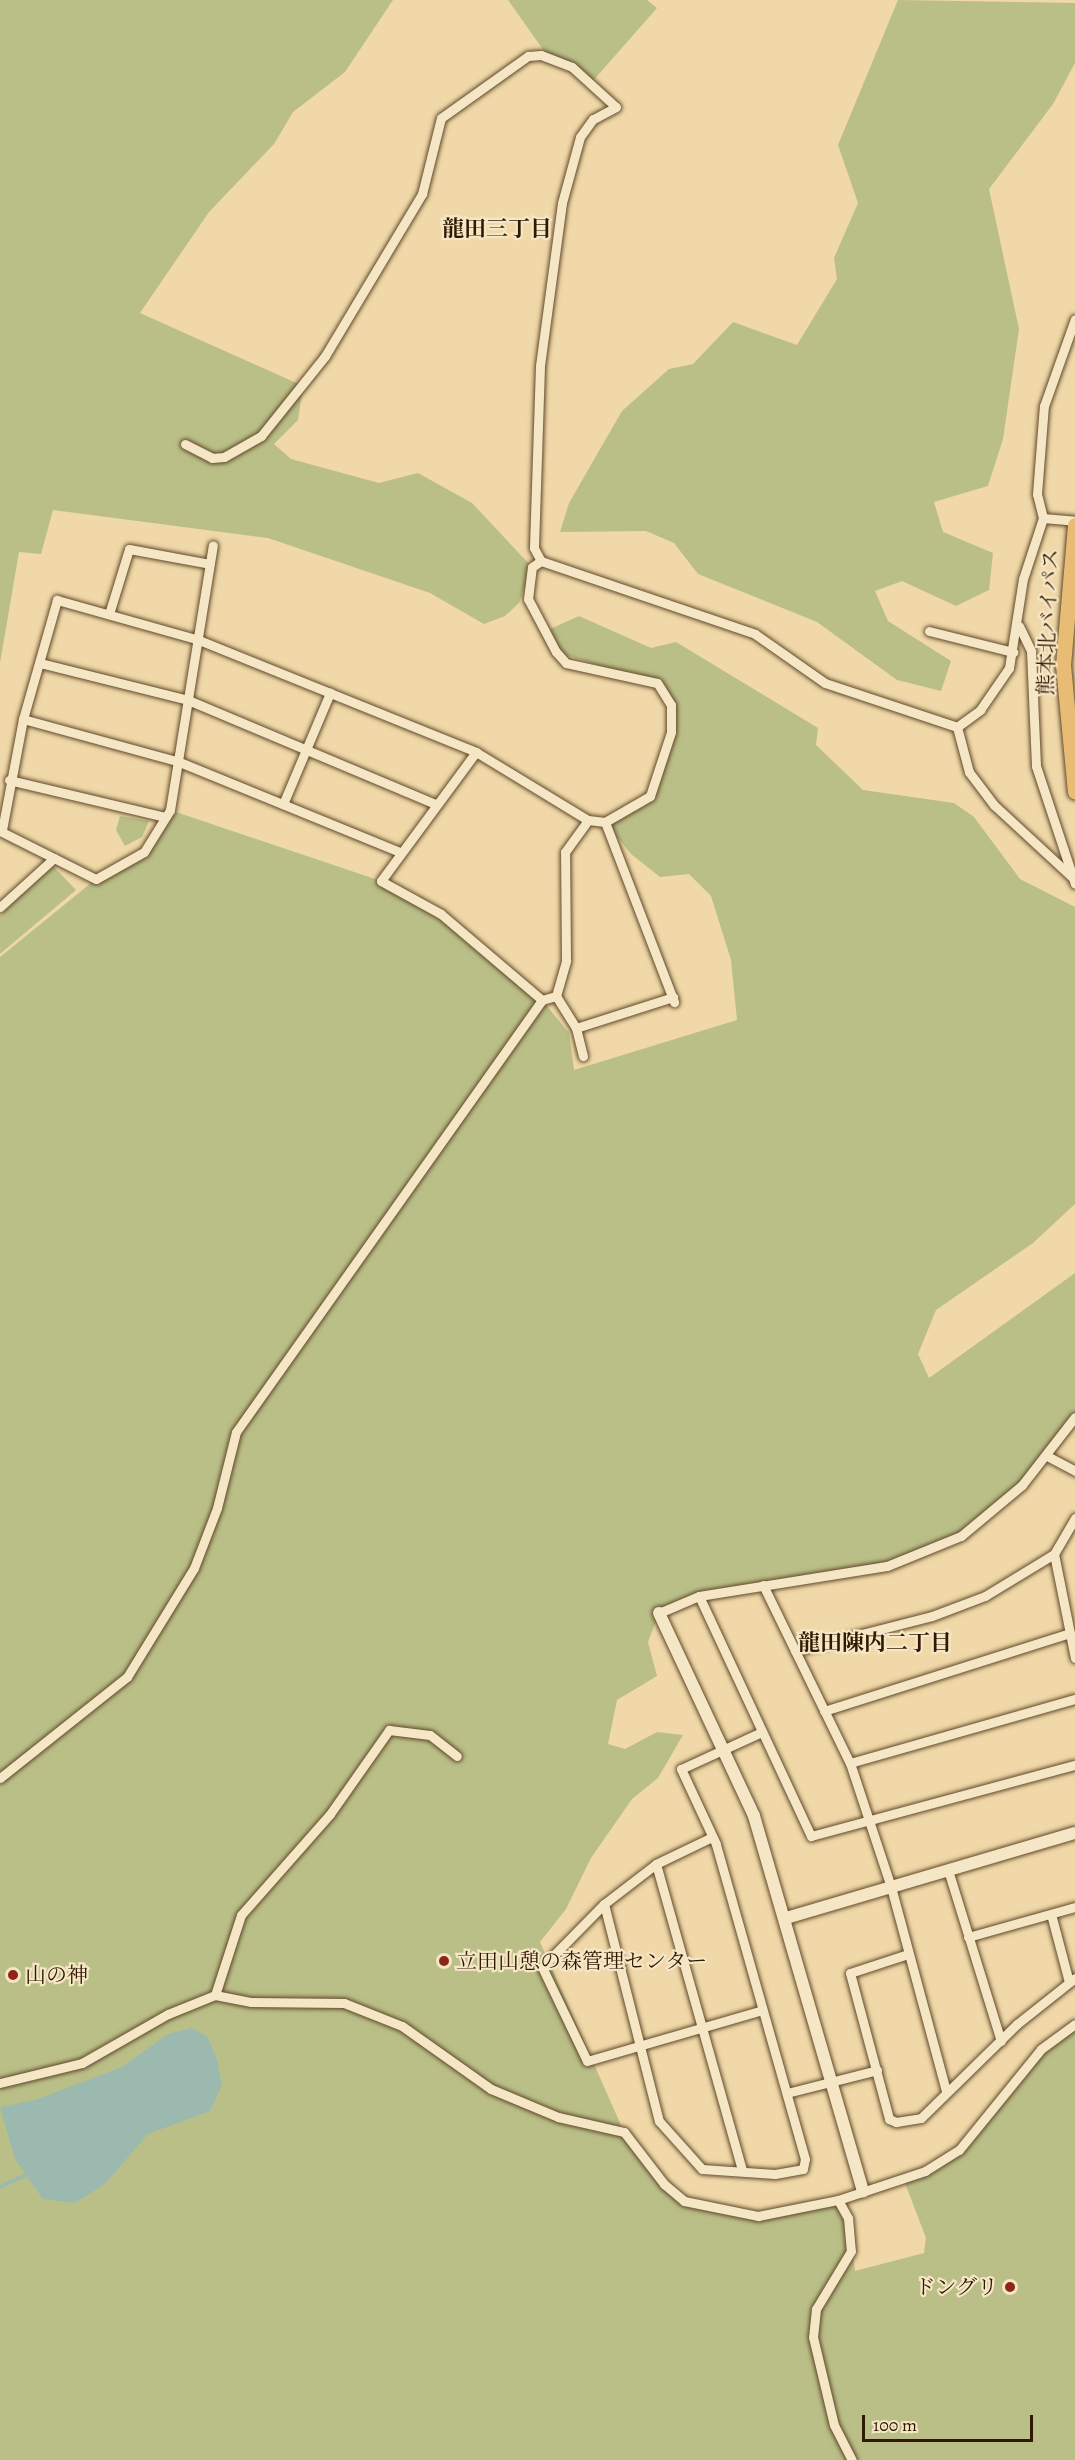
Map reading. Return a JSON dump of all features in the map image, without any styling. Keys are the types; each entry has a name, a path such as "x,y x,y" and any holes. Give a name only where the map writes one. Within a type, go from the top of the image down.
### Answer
{"highway":[{"name":"熊本北バイパス","path":"1075,523 1063,665 1075,792"}],"street":[{"path":"185,444 212,458 237,454 275,420 325,356 422,194 441,118 528,56 541,55 572,67 616,107 593,119 580,137 562,203 540,366 534,548 541,561 755,634 825,683 957,727"},
{"path":"957,727 989,699 1013,652 1019,626 1023,579 1043,518 1037,494 1044,406 1075,319"},
{"path":"1043,518 1075,523"},
{"path":"213,545 199,640 165,817 144,852 114,873 96,879 1,830 22,719 57,600 199,640 476,752 588,820 605,822 650,796 671,732 671,705 657,683 567,663 556,652 528,599 532,567 541,561"},
{"path":"109,614 129,549 210,564"},
{"path":"1019,626 1031,651 1036,766 1074,881"},
{"path":"928,631 1013,652"},
{"path":"40,663 188,700 435,804"},
{"path":"283,804 330,693"},
{"path":"22,719 177,761 398,851"},
{"path":"957,727 969,772 994,805 1074,881"},
{"path":"476,752 398,851 381,881 441,914 542,999"},
{"path":"9,780 165,817"},
{"path":"584,1056 576,1028 556,996 566,960 565,852 588,820"},
{"path":"576,1028 674,999 605,822"},
{"path":"0,907 54,858"},
{"path":"0,1778 127,1677 194,1568 218,1508 236,1432 542,999 556,996"},
{"path":"863,2192 786,1918 754,1816 659,1613 699,1596 763,1586 821,1572 863,1572 930,1550 983,1519 1049,1456 1075,1417"},
{"path":"1049,1456 1075,1472"},
{"path":"795,1650 950,1610 985,1596 1054,1554 1075,1518"},
{"path":"1054,1554 1075,1658"},
{"path":"763,1586 850,1763 891,1887 946,2091"},
{"path":"699,1596 811,1836 1075,1765"},
{"path":"824,1711 1070,1633"},
{"path":"850,1763 1075,1699"},
{"path":"215,1995 241,1915 330,1814 389,1730 430,1735 457,1756"},
{"path":"604,1904 642,2045 659,2121 702,2169 742,2170 775,2175 803,2169 787,2093 712,1838 681,1769 722,1748 762,1732"},
{"path":"786,1918 1075,1833"},
{"path":"712,1838 656,1864 604,1904 542,1967 587,2061 762,2010"},
{"path":"656,1864 742,2170"},
{"path":"948,1870 1001,2041"},
{"path":"968,1937 1075,1907"},
{"path":"908,1954 850,1974 889,2119 896,2122 921,2118 946,2091 1072,1980 1051,1914"},
{"path":"0,2083 82,2063 168,2014 215,1995 251,2002 344,2003 402,2026 491,2089 558,2117 624,2133 664,2184 703,2208 758,2216 838,2200 925,2171 959,2150 1041,2049 1075,2024"},
{"path":"787,2093 877,2070"},
{"path":"838,2200 848,2218 851,2251 816,2309 813,2337 834,2425 852,2460"}],"green space":[{"path":"0,0 393,0 345,72 293,112 274,144 209,212 140,313 303,386 298,420 274,444 291,459 379,483 418,473 472,503 532,567 519,603 505,616 484,624 430,593 268,538 53,510 41,554 19,552 0,663"},
{"path":"508,0 647,0 657,8 591,83 549,58"},
{"path":"898,0 1075,3 1075,63 1053,104 989,189 1019,329 1003,439 988,486 934,502 943,532 993,553 989,590 956,606 902,581 875,591 888,621 951,661 941,691 897,680 817,622 698,574 674,543 646,531 560,532 569,503 622,411 669,369 693,364 733,322 797,345 837,279 834,258 858,203 838,145"},
{"path":"579,616 651,648 676,642 818,728 816,745 863,790 954,803 974,817 1020,879 1075,907 1075,1204 1033,1243 936,1310 918,1354 929,1378 1075,1273 1075,1417 1049,1457 961,1536 887,1566 699,1596 659,1613 648,1642 657,1676 617,1700 608,1744 625,1749 657,1732 683,1735 658,1778 632,1799 591,1858 566,1909 540,1942 624,2132 684,2201 743,2217 838,2200 848,2218 855,2271 924,2253 926,2238 903,2178 958,2150 1041,2049 1075,2025 1075,2460 0,2460 0,957 96,879 132,863 170,810 381,881 420,902 542,1000 569,1033 574,1070 737,1020 731,960 711,896 689,874 660,877 631,854 605,822 650,796 672,716 656,683 556,652 548,630"},
{"path":"120,816 149,821 142,837 125,846 116,830"},
{"path":"53,866 76,890 0,954 0,915"}],"water":[{"path":"191,2028 207,2036 217,2060 222,2085 210,2111 148,2134 105,2184 75,2203 43,2199 15,2159 0,2107 38,2099 122,2067 168,2034"}],"waterway":[{"path":"0,2187 26,2175"}],"place":[{"name":"立田山憩の森管理センター","path":"444,1961"},
{"name":"山の神","path":"13,1975"},
{"name":"ドングリ","path":"1010,2287"}],"district":[{"name":"龍田三丁目","path":"497,230"},
{"name":"龍田陳内二丁目","path":"875,1644"}]}
